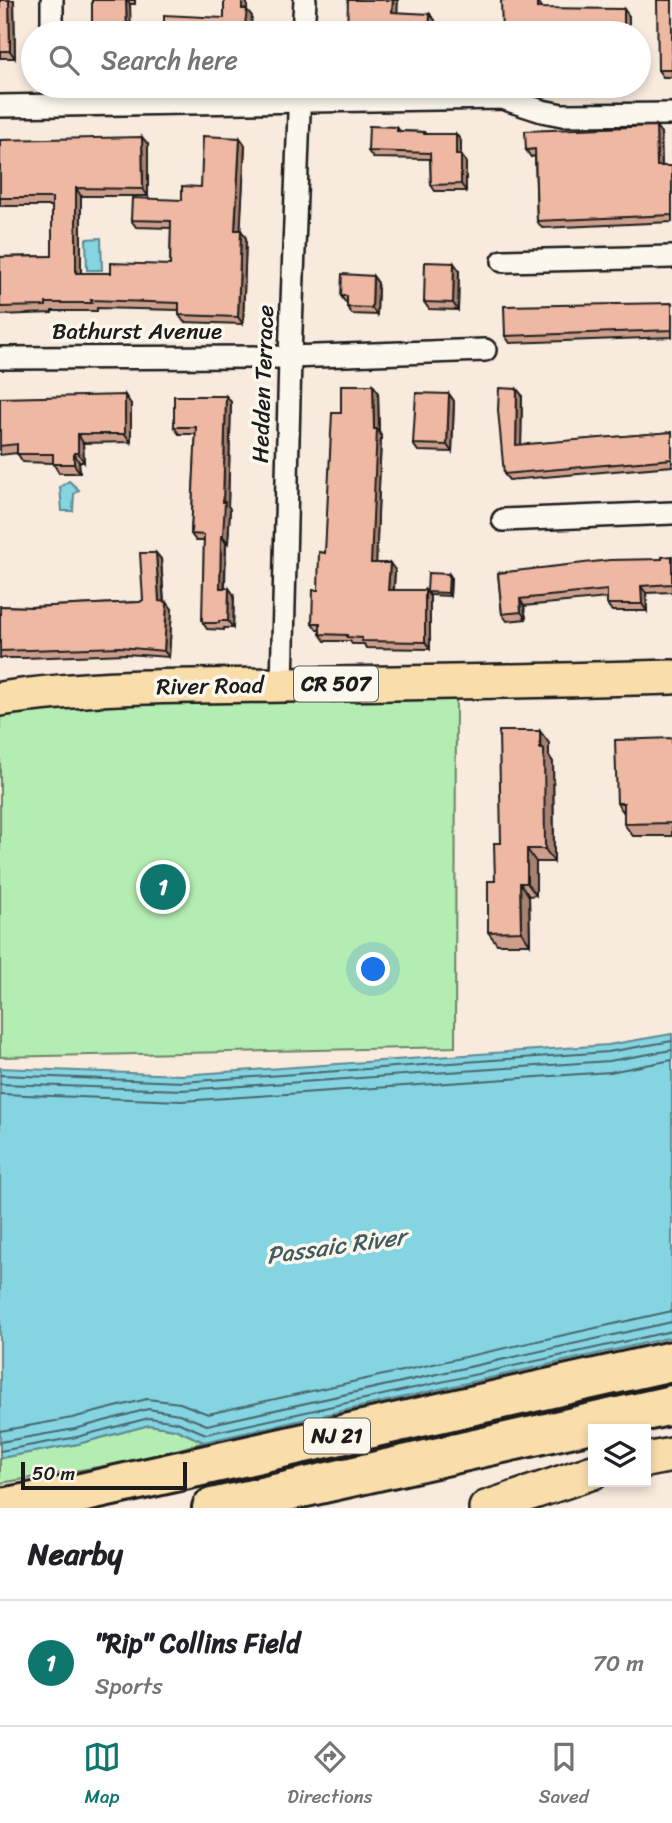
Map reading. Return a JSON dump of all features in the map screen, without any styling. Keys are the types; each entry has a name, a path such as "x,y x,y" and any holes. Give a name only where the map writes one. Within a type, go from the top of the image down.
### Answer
{"highway":[{"name":"NJ 21","path":"2,1508 72,1495 672,1361"},
{"name":"NJ 21","path":"212,1508 672,1405"}],"main road":[{"name":"River Road","path":"0,699 49,692 102,689 672,677"},
{"path":"651,1459 672,1455"},
{"path":"487,1508 588,1474"}],"street":[{"path":"52,0 52,21"},
{"path":"304,21 305,0"},
{"path":"0,106 39,98"},
{"name":"Hedden Terrace","path":"282,685 300,98"},
{"path":"502,98 562,115 672,114"},
{"path":"503,261 672,257"},
{"name":"Bathurst Avenue","path":"0,358 290,357 485,350"},
{"path":"503,520 672,513"}],"green space":[{"path":"456,682 455,1047 0,1057 0,699"},
{"path":"149,1425 175,1429 204,1442 142,1460 0,1483 0,1458 78,1444"}],"water":[{"path":"101,238 102,270 87,270 86,239"},
{"path":"69,481 79,490 74,494 73,511 62,511 60,487"},
{"name":"Passaic River","path":"672,1034 672,1337 204,1442 175,1429 149,1425 78,1444 0,1458 0,1068 182,1075 608,1045"}],"building":[{"path":"0,0 9,0 10,51 0,51"},
{"path":"92,0 126,0 127,21 92,21"},
{"path":"224,0 242,0 242,9 247,9 246,21 164,21 164,15 224,18"},
{"path":"348,0 393,0 392,12 430,14 430,21 347,21"},
{"path":"501,0 537,0 537,8 624,9 624,21 502,21"},
{"path":"657,0 672,0 672,70 658,70"},
{"path":"369,126 397,127 397,131 424,134 456,134 456,155 461,155 461,184 431,185 430,153 368,151"},
{"path":"656,126 657,166 672,166 672,215 537,221 535,149 526,150 525,131"},
{"path":"203,136 240,138 235,230 241,230 238,317 179,315 179,303 91,300 92,303 0,307 0,257 52,256 52,198 0,198 0,140 142,137 143,189 76,188 76,273 111,273 111,263 170,265 171,221 131,220 132,198 182,200 182,186 201,187"},
{"path":"425,262 454,263 453,303 424,302"},
{"path":"342,274 373,276 372,308 347,307 347,296 341,296"},
{"path":"672,303 672,330 505,336 504,306"},
{"path":"341,385 373,385 374,429 377,429 371,563 390,563 388,590 425,590 425,642 362,641 362,638 347,635 320,634 320,623 312,623 313,590 318,590 319,552 325,553 332,413 341,413"},
{"path":"499,388 517,389 516,445 672,432 672,459 504,474 498,410"},
{"path":"416,393 449,394 447,445 413,444"},
{"path":"125,395 125,434 78,434 78,453 74,453 74,464 53,464 53,454 17,454 17,444 0,446 0,398"},
{"path":"174,396 226,396 225,502 220,588 229,588 228,621 219,623 203,623 202,620 204,535 191,534 196,427 174,427"},
{"path":"140,553 156,553 159,601 167,602 164,651 120,647 0,651 0,606 31,607 143,600"},
{"path":"672,556 672,584 641,586 642,604 607,604 607,590 520,599 521,612 502,614 498,573"},
{"path":"428,573 449,574 448,593 427,592"},
{"path":"499,731 540,731 540,749 544,749 545,849 527,849 527,883 520,883 521,931 488,932 488,881 495,881 494,843 501,843"},
{"path":"672,738 672,823 624,824 624,803 617,803 615,740"}],"place":[{"name":"\"Rip\" Collins Field","path":"163,887"}]}
